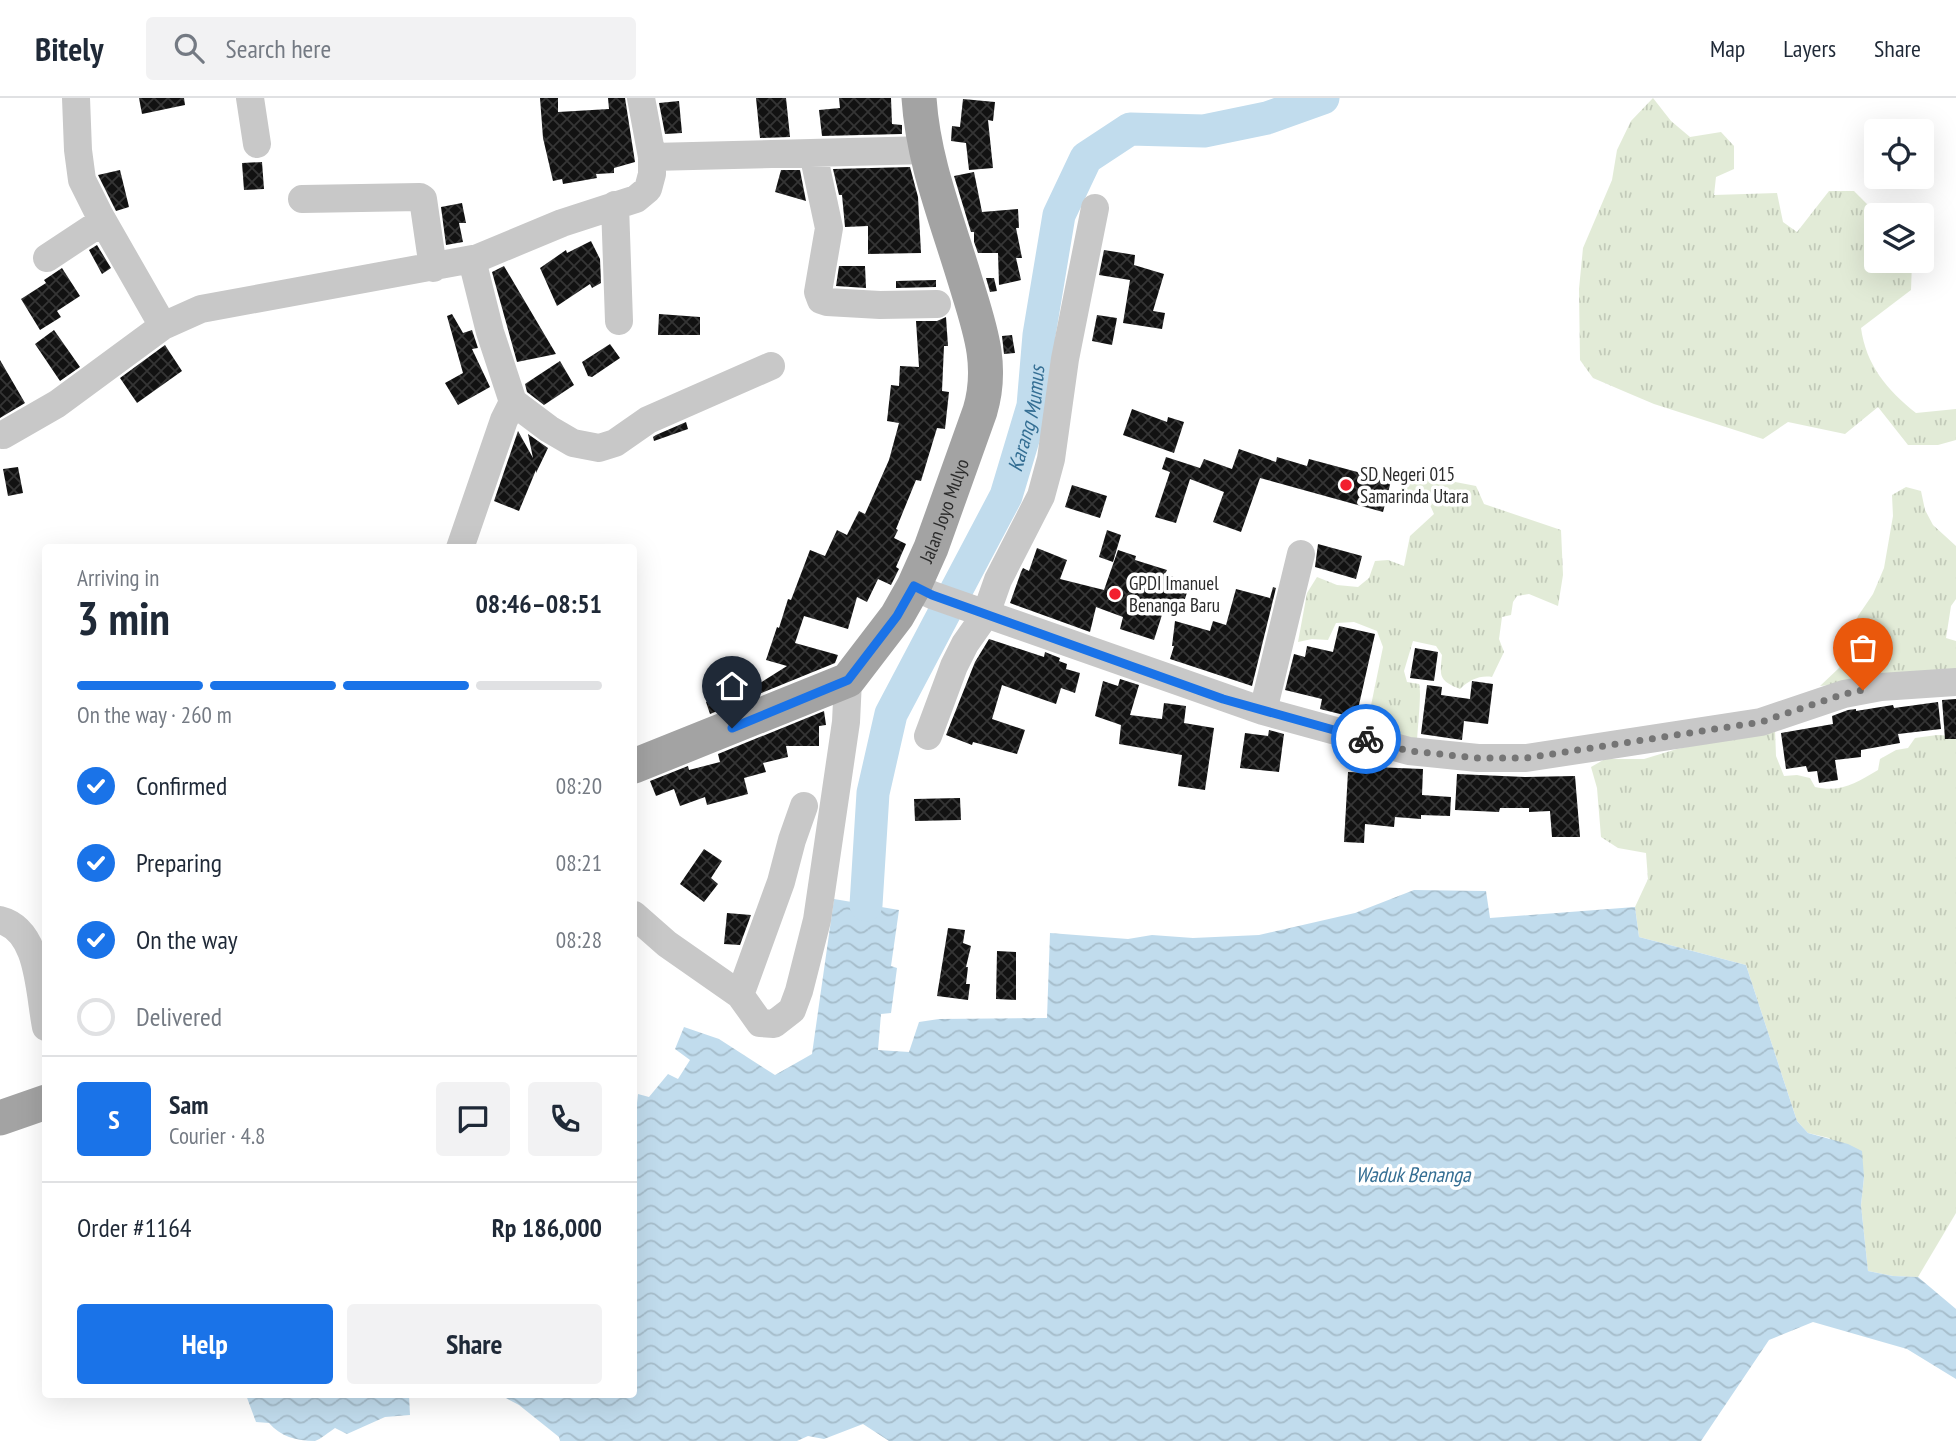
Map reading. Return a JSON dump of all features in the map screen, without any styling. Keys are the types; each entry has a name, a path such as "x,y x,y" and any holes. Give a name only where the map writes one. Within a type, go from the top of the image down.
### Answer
{"main road":[{"name":"Jalan Joyo Mulyo","path":"848,680 897,616 923,591 931,548 985,393 985,355 977,319 927,150 920,121 919,98"},
{"path":"637,765 848,680"},
{"path":"0,1118 42,1103"}],"street":[{"path":"76,98 82,180 163,326"},
{"path":"250,98 257,144"},
{"path":"3,435 57,404 163,326 201,309 478,258 562,223 636,199 648,189 652,174 652,157 641,98"},
{"path":"652,157 927,150"},
{"path":"813,153 829,228 818,292 821,300 880,305 937,304"},
{"path":"302,200 420,197 423,199 433,268"},
{"path":"615,205 619,321"},
{"path":"928,736 954,666 984,613 1045,484 1058,420 1065,359 1095,208"},
{"path":"47,258 103,221"},
{"path":"478,258 474,268 490,332 513,402 573,443 599,448 615,443 648,420 771,366"},
{"path":"461,544 504,420 513,402"},
{"path":"1263,711 1301,554"},
{"path":"923,591 1223,699 1409,751 1478,758 1526,758 1761,722 1844,694 1881,687 1956,682"},
{"path":"637,918 667,944 740,995 760,1023 774,1024 792,1010 817,920 846,722 848,680"},
{"path":"740,995 781,882 804,806"},
{"path":"0,919 7,921 25,936 33,952 42,1004"}],"green space":[{"path":"1653,98 1671,121 1690,137 1721,132 1734,146 1734,169 1716,177 1714,195 1777,193 1783,222 1797,232 1829,191 1854,191 1866,203 1864,273 1912,273 1911,290 1861,328 1868,354 1887,386 1916,413 1956,409 1956,440 1938,445 1908,445 1878,407 1845,434 1788,422 1763,439 1654,404 1593,378 1580,360 1579,289 1583,248 1612,180 1617,150 1631,121"},
{"path":"1427,470 1445,480 1476,486 1484,504 1561,530 1563,575 1558,606 1529,594 1517,596 1511,615 1502,617 1499,639 1504,652 1492,677 1475,679 1460,689 1453,686 1442,676 1442,655 1436,646 1413,641 1404,671 1407,682 1419,684 1420,689 1417,745 1368,734 1368,720 1383,647 1377,631 1354,622 1336,623 1328,640 1298,642 1307,593 1317,577 1337,585 1358,587 1369,578 1375,561 1388,560 1404,566 1410,536 1434,514 1426,496 1401,490 1400,474"},
{"path":"1906,487 1921,491 1925,510 1933,525 1956,546 1956,599 1951,606 1946,638 1956,641 1956,672 1820,686 1839,668 1858,616 1873,594 1884,568 1893,516 1892,495"},
{"path":"1775,729 1776,756 1784,776 1810,778 1815,787 1824,789 1841,788 1863,779 1878,770 1880,759 1896,750 1908,748 1915,738 1956,736 1956,1213 1918,1277 1868,1271 1861,1205 1864,1177 1829,1138 1808,1133 1797,1121 1746,965 1639,937 1635,907 1648,879 1646,853 1618,848 1601,837 1597,788 1591,767 1605,759 1644,759 1677,749"}],"water":[{"name":"Waduk Benanga","path":"1414,890 1486,891 1490,918 1635,907 1639,937 1746,965 1797,1121 1808,1133 1848,1144 1862,1151 1864,1177 1861,1205 1868,1271 1918,1277 1956,1309 1956,1379 1907,1349 1813,1322 1769,1340 1701,1441 889,1441 863,1424 824,1439 808,1436 797,1441 560,1441 559,1437 519,1405 506,1398 637,1398 638,1094 649,1097 668,1074 678,1079 690,1060 675,1049 684,1027 719,1039 775,1075 812,1054 834,899 899,910 891,966 897,968 891,1013 881,1014 878,1050 909,1052 919,1022 939,1019 1047,1018 1050,933 1128,939 1152,935 1193,938 1259,935 1355,913"},
{"path":"247,1398 409,1398 410,1415 385,1417 347,1434 335,1428 315,1441 289,1437 269,1423 256,1422"}],"building":[{"path":"139,98 184,98 185,105 142,114"},
{"path":"540,98 558,98 558,112 609,109 608,98 625,98 635,162 614,168 614,173 596,174 597,178 563,184 562,179 553,181 543,138"},
{"path":"756,98 786,98 790,137 760,138"},
{"path":"839,98 891,98 892,124 902,125 902,134 822,136 819,110 840,108"},
{"path":"963,99 995,102 993,121 988,120 993,168 969,170 966,143 951,141 952,126 960,127"},
{"path":"679,101 682,133 665,134 659,103"},
{"path":"262,162 264,189 244,190 242,163"},
{"path":"910,167 918,197 921,253 868,254 868,226 845,227 842,195 839,195 833,169"},
{"path":"120,170 129,207 116,211 98,175"},
{"path":"781,170 800,170 806,201 775,192"},
{"path":"974,172 982,212 1018,209 1019,228 1016,228 1022,258 1016,258 1021,280 999,285 998,253 978,253 974,232 971,232 954,176"},
{"path":"462,203 466,223 459,223 463,242 446,245 441,207"},
{"path":"591,241 600,259 601,283 592,288 590,284 557,306 540,268 566,250 567,253"},
{"path":"97,245 111,268 102,274 89,250"},
{"path":"1104,250 1135,255 1134,265 1164,274 1153,311 1165,313 1162,329 1123,323 1130,280 1099,275"},
{"path":"504,266 556,354 517,362 492,272"},
{"path":"839,266 865,266 866,288 836,286"},
{"path":"62,268 80,296 57,311 61,317 40,330 21,299 46,283 44,280"},
{"path":"986,278 994,278 997,291 990,292"},
{"path":"936,280 936,287 896,288 896,281"},
{"path":"452,314 463,333 472,330 478,348 472,349 490,387 458,405 445,383 463,373 447,316"},
{"path":"659,314 700,317 700,335 658,335"},
{"path":"1097,315 1117,318 1112,345 1092,341"},
{"path":"946,317 948,346 944,346 942,391 949,392 945,429 937,428 921,481 916,480 896,529 898,530 894,538 906,544 891,585 878,579 867,602 857,597 848,629 804,616 795,643 838,655 835,663 710,714 706,702 736,692 735,688 757,685 787,666 766,660 788,599 791,600 810,550 825,556 837,530 847,535 859,511 865,514 889,460 899,423 887,421 891,385 899,386 900,366 919,367 916,321 937,321"},
{"path":"54,330 80,367 60,381 35,344"},
{"path":"1012,335 1015,353 1004,354 1002,336"},
{"path":"610,344 620,358 592,377 588,376 582,362"},
{"path":"165,345 182,371 137,403 120,378"},
{"path":"0,360 25,403 0,418"},
{"path":"560,361 574,385 544,405 527,392 525,384"},
{"path":"1132,409 1167,422 1168,417 1184,422 1174,453 1123,435"},
{"path":"686,422 688,429 654,441 653,437 656,435"},
{"path":"518,431 533,458 528,434 548,448 519,511 494,501"},
{"path":"1239,449 1276,462 1277,457 1307,466 1309,459 1391,481 1383,512 1260,478 1241,532 1213,522 1224,492 1190,479 1176,523 1155,517 1170,472 1162,469 1166,457 1200,468 1204,459 1232,469"},
{"path":"18,467 23,493 8,496 3,469"},
{"path":"1072,485 1107,496 1100,518 1065,507"},
{"path":"1107,530 1121,535 1113,562 1099,557"},
{"path":"1318,544 1362,556 1356,579 1315,567"},
{"path":"1037,548 1067,560 1060,579 1104,590 1118,550 1136,556 1135,560 1167,570 1165,574 1190,583 1184,602 1167,599 1154,640 1120,629 1123,617 1096,607 1090,632 1010,603 1021,572 1023,568 1029,571"},
{"path":"1273,587 1276,588 1252,686 1170,659 1174,646 1175,621 1210,631 1213,621 1226,625 1236,589 1270,598"},
{"path":"1339,626 1375,634 1356,718 1320,709 1322,699 1285,690 1294,654 1305,657 1307,646 1333,652"},
{"path":"989,639 1044,657 1045,652 1060,658 1059,661 1067,664 1066,669 1080,673 1075,693 1061,688 1056,704 1002,685 992,719 1025,730 1017,754 973,742 972,745 946,735 975,662"},
{"path":"1415,648 1438,652 1434,681 1410,678"},
{"path":"1120,679 1139,685 1130,715 1162,719 1164,703 1186,706 1184,723 1214,728 1205,790 1178,786 1182,755 1119,744 1121,725 1095,716 1103,681 1118,686"},
{"path":"1472,681 1493,684 1488,724 1464,721 1462,740 1421,734 1427,685 1442,687 1441,695 1470,699"},
{"path":"1956,699 1956,739 1945,739 1942,700"},
{"path":"1938,702 1941,729 1898,734 1900,743 1861,750 1861,757 1835,760 1838,780 1819,783 1817,771 1808,772 1806,766 1786,769 1781,733 1833,724 1832,716 1848,710"},
{"path":"824,711 826,725 819,726 819,746 786,746 788,757 763,763 766,772 744,778 748,794 707,805 705,797 680,806 674,789 656,796 650,781 688,766 689,770 720,762 718,754"},
{"path":"1269,730 1284,734 1279,772 1240,768 1245,733 1268,736"},
{"path":"1374,767 1423,769 1422,795 1451,797 1450,816 1421,815 1421,819 1395,817 1394,827 1365,824 1364,843 1344,842 1348,772 1374,773"},
{"path":"1457,774 1575,776 1580,837 1552,837 1550,811 1529,812 1529,808 1500,808 1499,812 1455,810"},
{"path":"960,798 961,820 915,821 914,799"},
{"path":"704,849 722,861 711,878 718,884 704,902 680,884"},
{"path":"727,913 751,915 740,945 724,944"},
{"path":"948,928 965,930 963,943 971,946 966,967 966,984 970,984 968,1000 937,996"},
{"path":"997,951 1016,952 1016,1000 996,999"}],"waterway":[{"name":"Karang Mumus","path":"866,905 873,793 891,714 1006,496 1033,406 1039,335 1059,215 1086,158 1130,129 1204,131 1267,118 1323,98"}],"way so far":[{"path":"1366,739 1409,751 1478,758 1526,758 1761,722 1863,690"}],"place":[{"name":"SD Negeri 015 Samarinda Utara","path":"1346,485"},
{"name":"GPDI Imanuel Benanga Baru","path":"1115,594"}],"route":[{"path":"732,728 848,680 897,616 914,586 932,595 1223,699 1366,739"}]}
